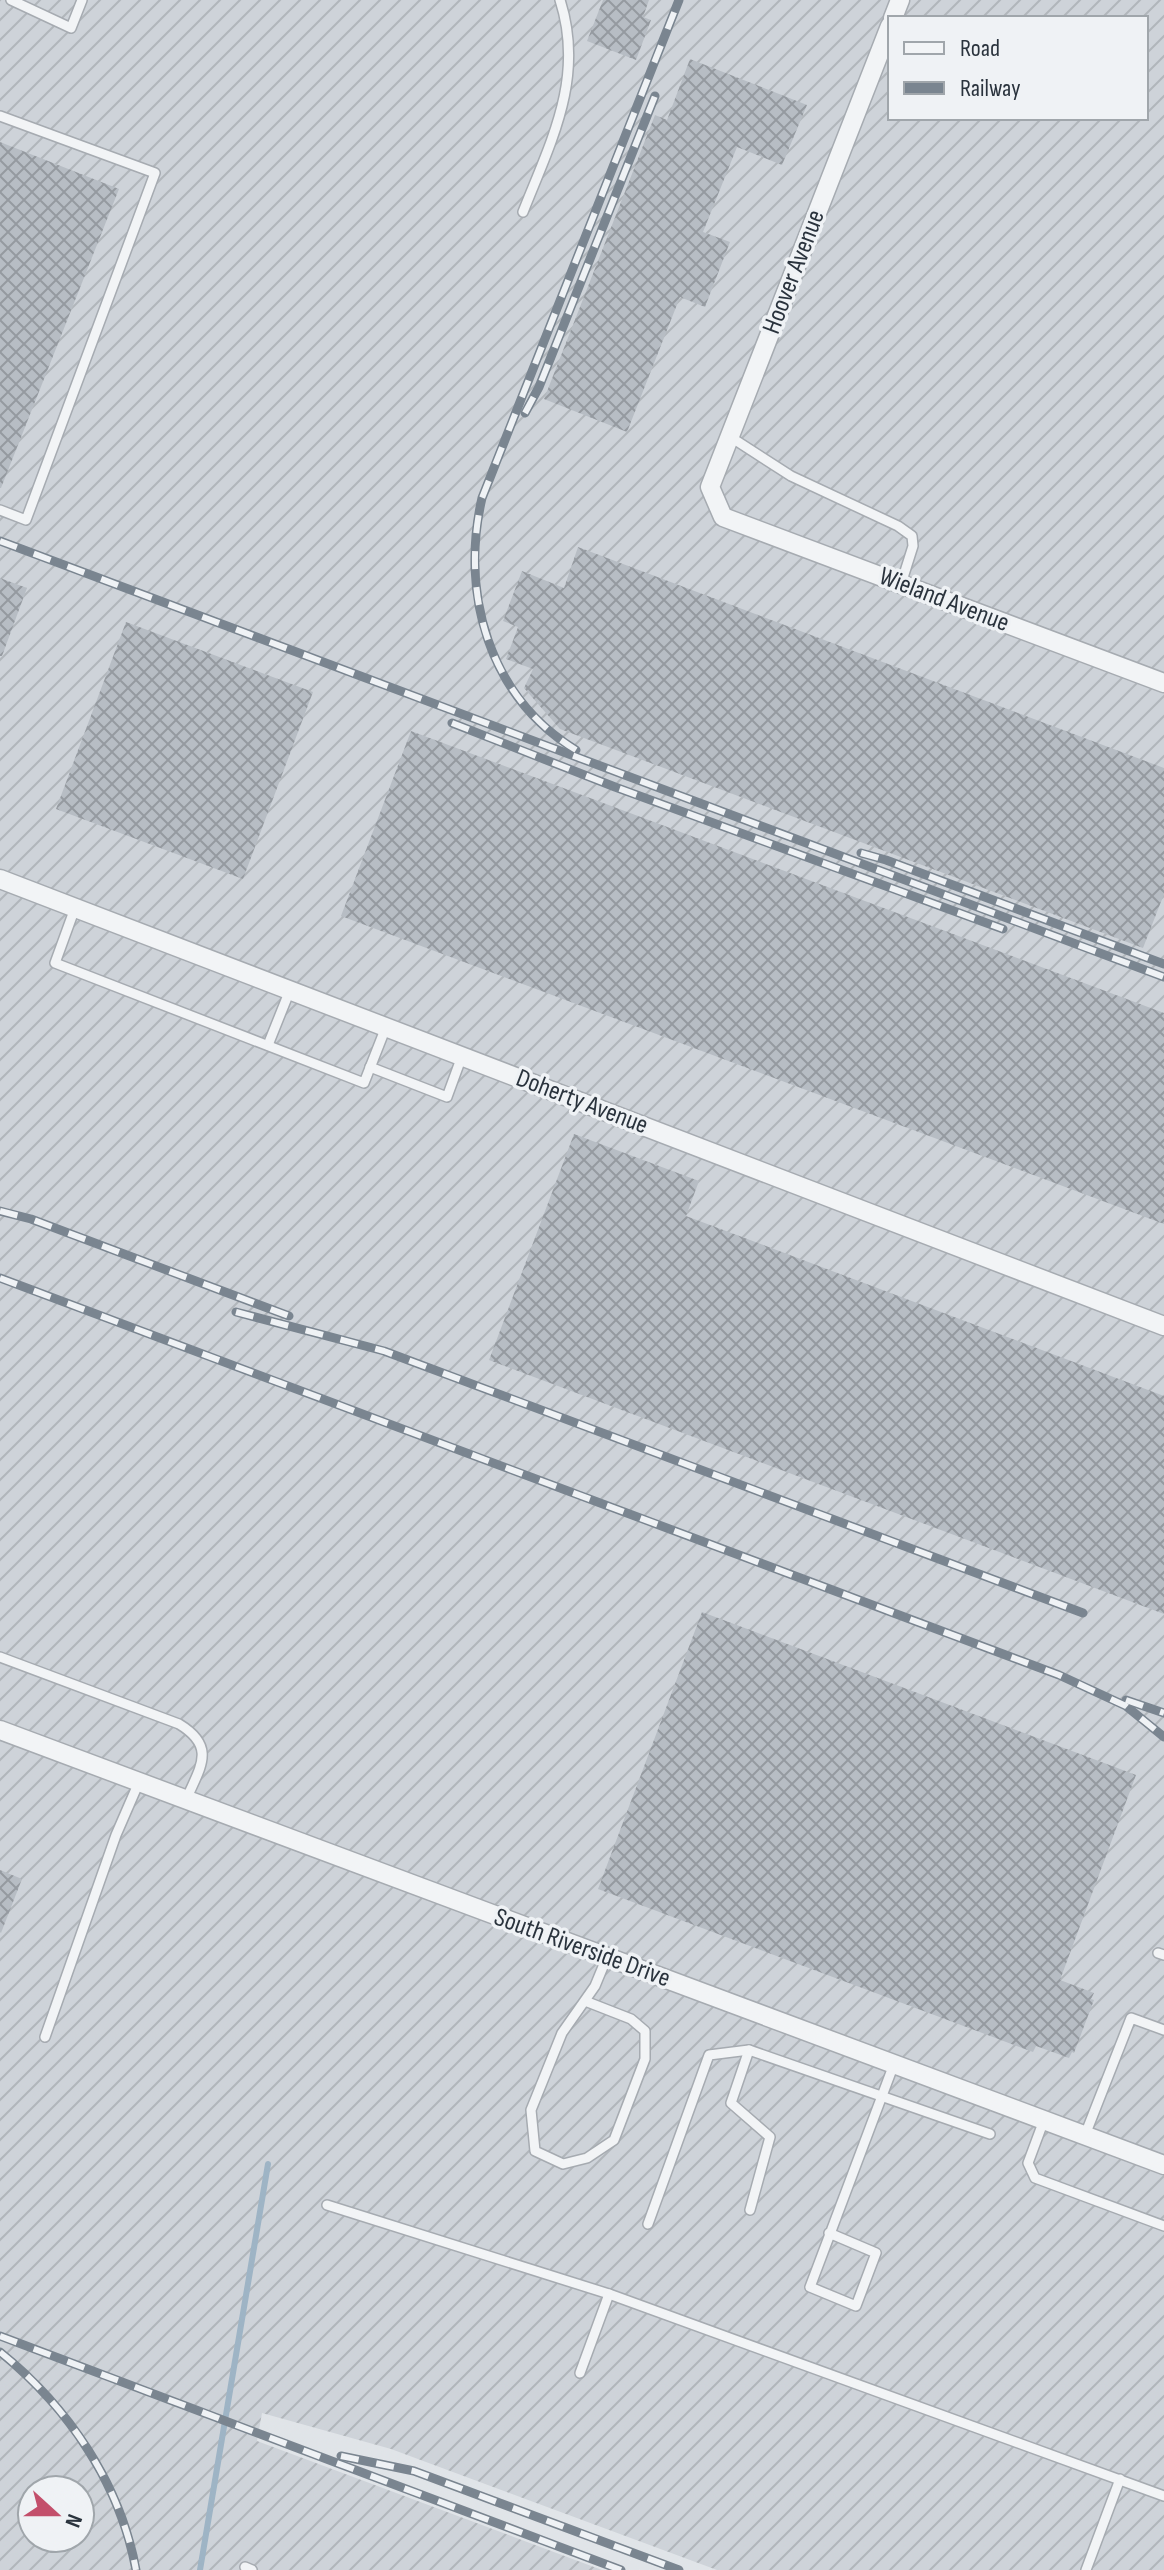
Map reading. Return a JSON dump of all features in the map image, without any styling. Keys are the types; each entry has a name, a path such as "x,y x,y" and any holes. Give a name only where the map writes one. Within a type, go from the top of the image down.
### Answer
{"street":[{"name":"Hoover Avenue","path":"723,517 710,487 888,31"},
{"name":"Wieland Avenue","path":"723,517 1164,683"},
{"name":"Doherty Avenue","path":"0,879 1164,1326"},
{"name":"South Riverside Drive","path":"0,1730 1164,2165"}],"lane":[{"path":"11,0 71,28 82,0"},
{"path":"523,212 562,113 570,60 567,23 560,0"},
{"path":"0,116 155,173 26,520 0,510"},
{"path":"729,436 791,476 898,526 912,536 913,546 901,584"},
{"path":"75,908 55,963 364,1083 386,1027"},
{"path":"268,1045 290,990"},
{"path":"370,1067 447,1097 462,1056"},
{"path":"0,1657 191,1731 201,1742 204,1758 186,1800"},
{"path":"45,2037 116,1835 139,1782"},
{"path":"585,2001 631,2019 645,2031 645,2059 614,2140 587,2158 563,2164 535,2151 531,2110 562,2033 595,1986 607,1957"},
{"path":"1085,2135 1131,2018 1164,2030"},
{"path":"749,2050 731,2103 770,2137 750,2210"},
{"path":"648,2224 709,2055 749,2050 990,2134"},
{"path":"829,2233 876,2253 856,2306 810,2287 829,2233 894,2064"},
{"path":"1044,2120 1028,2163 1035,2178 1164,2226"},
{"path":"327,2205 609,2294 1164,2496"},
{"path":"580,2373 609,2294"},
{"path":"1086,2570 1120,2479"}],"shaded area":[{"path":"0,0 1164,0 1164,2570 717,2570 391,2449 262,2413 257,2441 602,2570 0,2570"}],"building":[{"path":"603,0 649,0 643,17 651,20 636,60 587,41"},
{"path":"690,59 807,105 782,165 737,147 703,232 730,242 705,307 680,297 627,432 544,399 655,115 667,120"},
{"path":"0,142 119,189 1,488 0,488"},
{"path":"578,547 1164,768 1164,894 1143,948 560,729 524,688 533,669 506,659 518,627 503,621 522,571 564,588"},
{"path":"0,578 27,588 2,656 0,656"},
{"path":"126,622 313,692 243,879 56,809"},
{"path":"411,731 1164,1013 1164,1224 341,916"},
{"path":"574,1134 699,1181 686,1216 1164,1396 1164,1614 489,1360"},
{"path":"702,1612 1136,1775 1060,1980 1094,1993 1074,2053 1069,2058 1036,2046 1033,2052 598,1889"},
{"path":"0,1870 22,1879 1,1933 0,1932"}],"waterway":[{"path":"200,2570 268,2164"}],"railway":[{"path":"576,750 546,728 522,702 502,672 488,640 479,606 475,570 476,534 482,498 679,0"},
{"path":"525,413 539,387 655,96"},
{"path":"0,541 1164,977"},
{"path":"452,723 615,787 1003,929"},
{"path":"861,853 1164,964"},
{"path":"0,1211 31,1219 289,1316"},
{"path":"0,1278 1059,1675 1126,1706 1164,1737"},
{"path":"236,1312 384,1351 1083,1613"},
{"path":"1126,1700 1164,1713"},
{"path":"0,2336 621,2570"},
{"path":"0,2352 48,2397 88,2449 118,2507 136,2570"},
{"path":"341,2456 414,2471 679,2570"}]}
